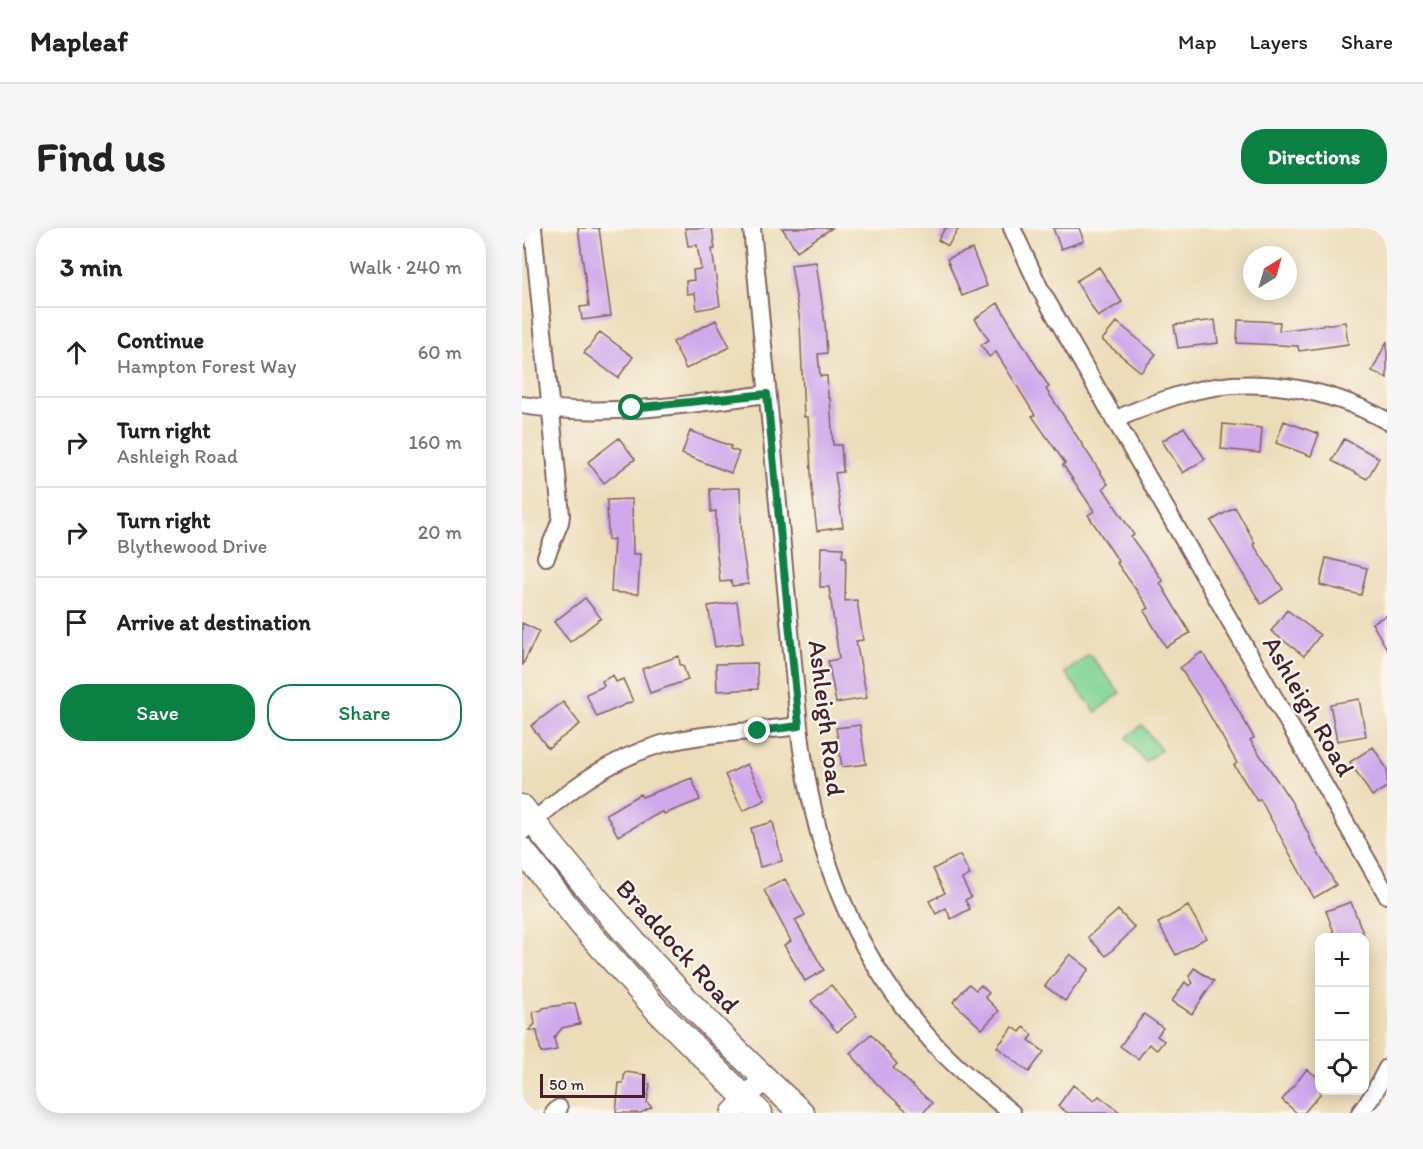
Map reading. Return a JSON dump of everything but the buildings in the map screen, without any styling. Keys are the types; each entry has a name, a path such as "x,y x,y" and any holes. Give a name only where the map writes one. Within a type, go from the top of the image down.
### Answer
{"main road":[{"name":"Braddock Road","path":"526,820 669,981 764,1079 802,1113"},
{"path":"522,850 582,925 746,1108"}],"street":[{"path":"533,228 561,515 546,557"},
{"name":"Ashleigh Road","path":"752,228 799,726 804,768 821,845 838,891 862,943 899,1001 937,1047 976,1084 1012,1113"},
{"name":"Ashleigh Road","path":"1012,228 1040,289 1387,895"},
{"path":"1114,420 1184,393 1235,385 1270,386 1320,394 1351,404 1387,421"},
{"path":"522,405 550,410 587,412 767,394"},
{"path":"526,820 583,781 638,752 687,739 799,726"},
{"path":"1360,1113 1373,1095 1387,1068"},
{"path":"746,1108 764,1079"}],"green space":[{"path":"1089,654 1120,693 1096,712 1065,673"},
{"path":"1142,725 1161,750 1145,762 1126,738"}],"route":[{"path":"632,408 767,394 799,726 758,731"}]}
